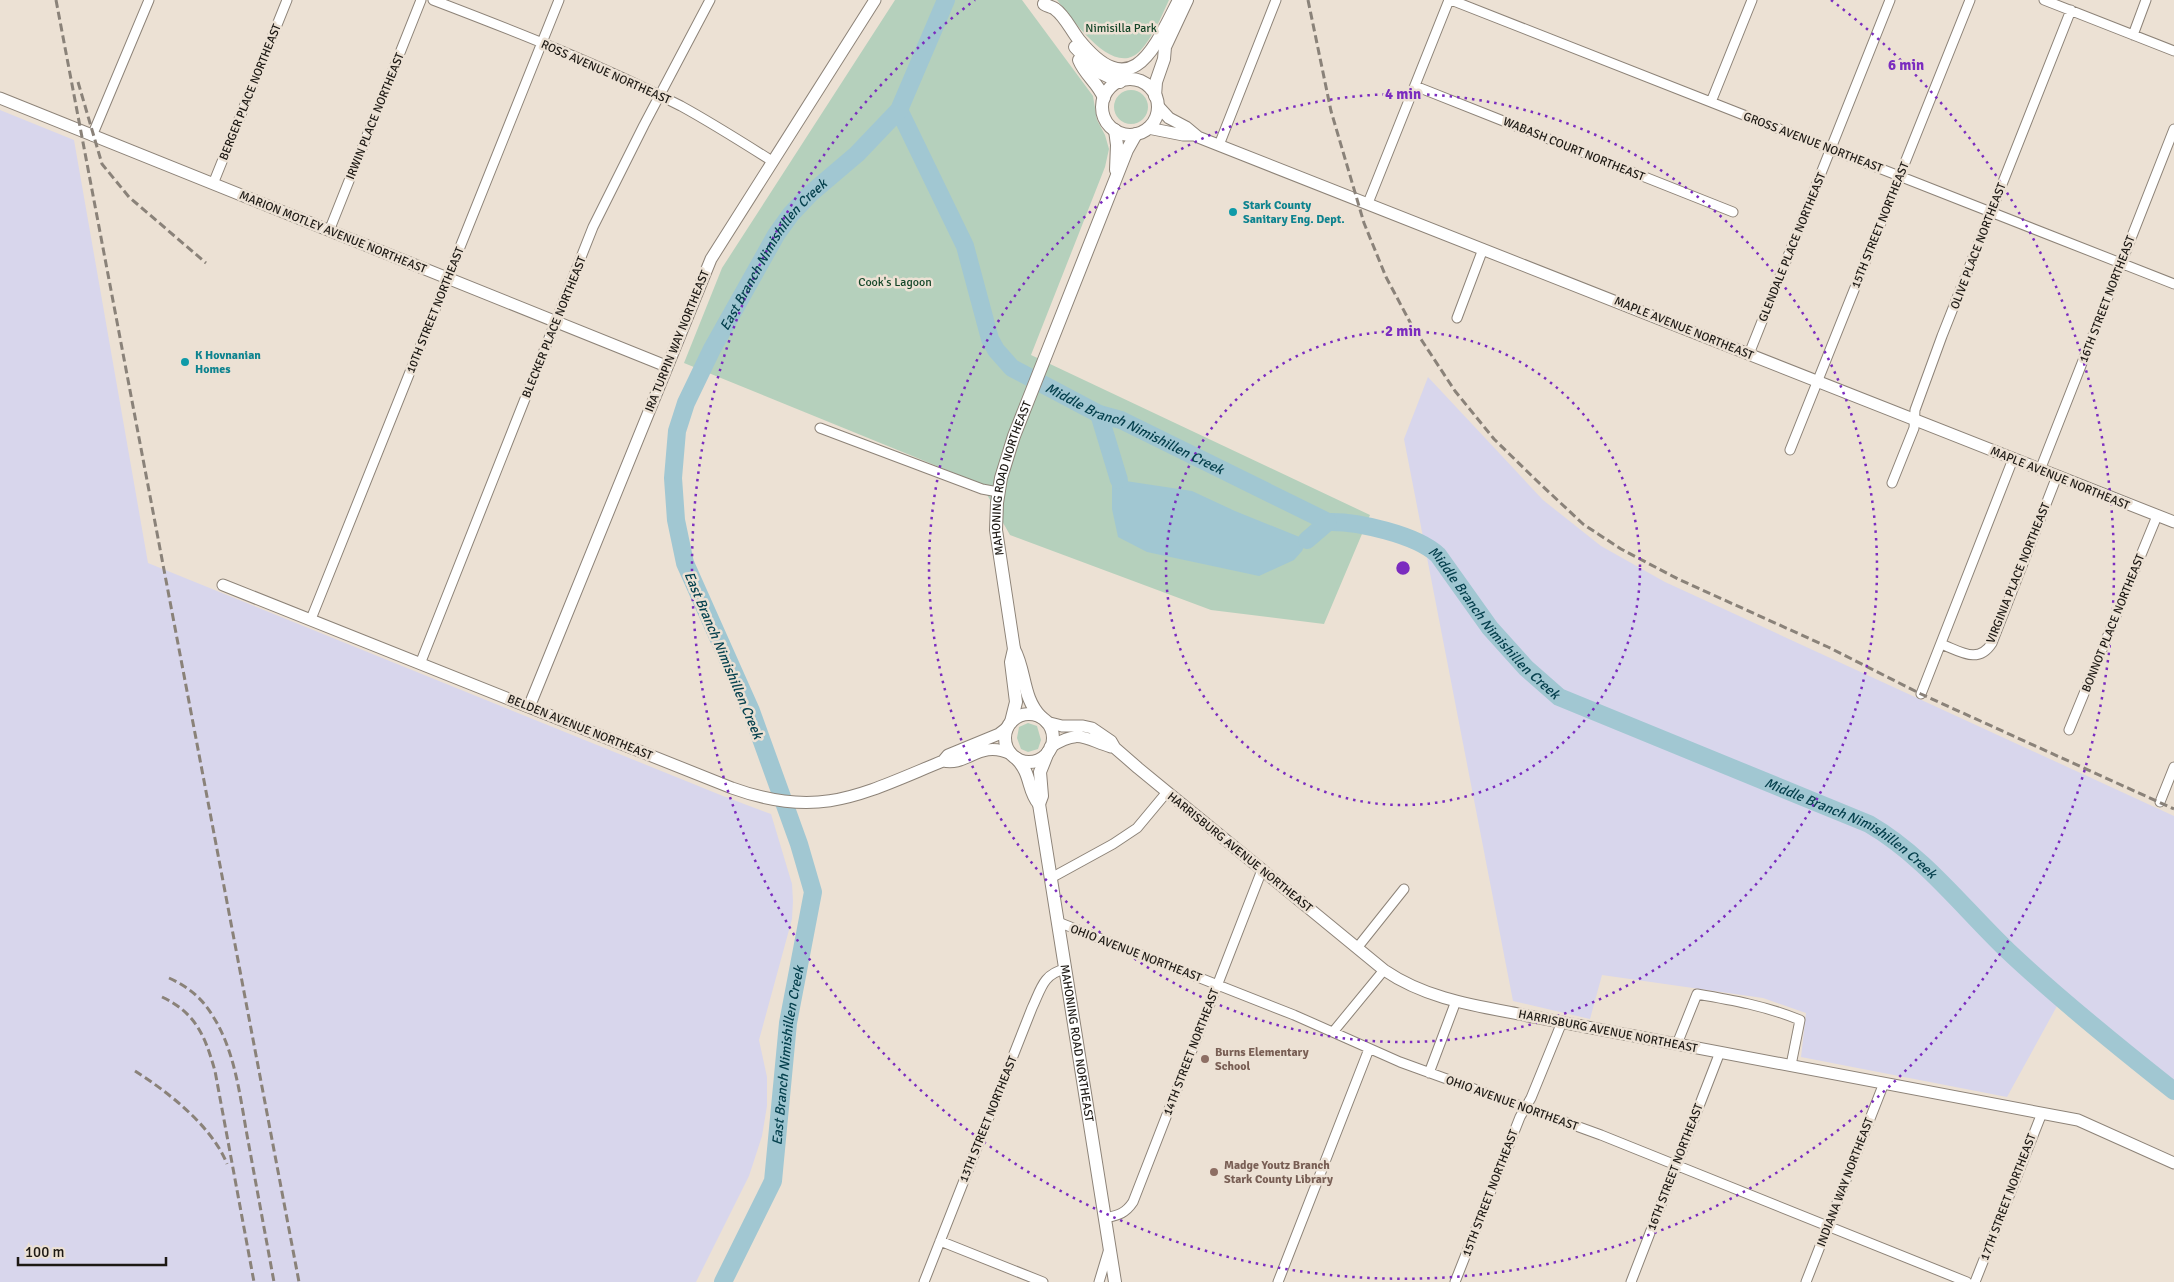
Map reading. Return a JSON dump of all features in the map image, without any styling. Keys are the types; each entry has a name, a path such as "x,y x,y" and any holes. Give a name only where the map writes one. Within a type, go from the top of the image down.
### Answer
{"main road":[{"path":"1043,2 1055,8 1079,40 1101,61 1110,67 1122,69 1139,64 1152,50 1179,0"},
{"path":"1104,98 1112,86 1142,72 1165,47 1188,0"},
{"path":"1043,2 1074,46 1095,69 1108,78 1144,84 1157,101"},
{"path":"1074,46 1082,68 1098,86 1104,98 1104,115 1107,122 1114,130 1123,134 1136,134 1148,128 1156,116 1156,82 1164,60 1165,47"},
{"name":"MAHONING ROAD NORTHEAST","path":"1114,130 1117,145 1115,162 1117,176"},
{"name":"MAHONING ROAD NORTHEAST","path":"1043,719 1028,698 1021,662 1014,649 998,550 996,515 998,492 1009,450 1117,176 1136,134"},
{"name":"MAHONING ROAD NORTHEAST","path":"1009,725 1016,702 1011,662 1014,649"},
{"path":"1030,714 1043,719 1052,735 1050,749 1044,756 1033,761 1026,761 1014,756 1006,742 1009,725 1024,715 1030,714"},
{"name":"MAHONING ROAD NORTHEAST","path":"1038,804 1042,796 1041,769 1050,749"},
{"name":"MAHONING ROAD NORTHEAST","path":"1014,756 1026,771 1033,798 1038,804 1115,1282"}],"street":[{"path":"92,136 149,0"},
{"name":"BERGER PLACE NORTHEAST","path":"214,184 287,0"},
{"name":"IRWIN PLACE NORTHEAST","path":"329,231 422,0"},
{"name":"ROSS AVENUE NORTHEAST","path":"433,0 542,43 660,96 720,128 772,161"},
{"name":"10TH STREET NORTHEAST","path":"311,619 559,0"},
{"name":"BLECKER PLACE NORTHEAST","path":"420,664 593,228 710,0"},
{"name":"IRA TURPIN WAY NORTHEAST","path":"529,707 710,258 876,0"},
{"path":"1219,145 1276,0"},
{"path":"1368,203 1450,0"},
{"name":"GROSS AVENUE NORTHEAST","path":"1450,0 2174,284"},
{"path":"1711,102 1752,0"},
{"name":"GLENDALE PLACE NORTHEAST","path":"1749,354 1890,0"},
{"name":"15TH STREET NORTHEAST","path":"1790,450 1970,0"},
{"path":"2044,0 2174,51"},
{"path":"2133,35 2146,0"},
{"name":"OLIVE PLACE NORTHEAST","path":"1892,483 1914,428 1915,410 2071,10"},
{"name":"WABASH COURT NORTHEAST","path":"1414,86 1733,212"},
{"name":"MARION MOTLEY AVENUE NORTHEAST","path":"0,98 666,366"},
{"name":"MAPLE AVENUE NORTHEAST","path":"1157,101 1169,118 1186,127 1193,135"},
{"name":"MAPLE AVENUE NORTHEAST","path":"1148,128 1183,135 1193,135 2157,516 2173,519"},
{"name":"16TH STREET NORTHEAST","path":"2040,470 2174,128"},
{"path":"1457,318 1483,249"},
{"path":"820,428 982,490 998,492"},
{"path":"1921,694 2013,459"},
{"name":"VIRGINIA PLACE NORTHEAST","path":"1941,644 1974,656 1987,651 1992,643 2056,476"},
{"name":"BONNOT PLACE NORTHEAST","path":"2070,730 2157,516"},
{"name":"BELDEN AVENUE NORTHEAST","path":"223,585 759,797 802,804 827,802 853,796 943,761 948,755 999,734 1009,725"},
{"name":"HARRISBURG AVENUE NORTHEAST","path":"1043,719 1062,726 1090,727 1111,741 1115,748 1167,792 1384,970 1418,990 1456,1001 1562,1022 2078,1120 2174,1163"},
{"name":"HARRISBURG AVENUE NORTHEAST","path":"1050,749 1069,738 1082,736 1115,748"},
{"name":"BELDEN AVENUE NORTHEAST","path":"943,761 950,763 989,748 999,749 1014,756"},
{"path":"2160,802 2174,767"},
{"path":"1050,878 1113,844 1137,828 1167,792"},
{"name":"14TH STREET NORTHEAST","path":"1105,1218 1122,1214 1133,1202 1262,870"},
{"path":"1357,948 1404,888"},
{"name":"OHIO AVENUE NORTHEAST","path":"1058,922 1217,984 1429,1073 1676,1165 1967,1282"},
{"name":"13TH STREET NORTHEAST","path":"924,1282 1032,1008 1047,977 1065,969"},
{"path":"1333,1032 1384,970"},
{"path":"1677,1044 1697,994 1743,1002 1773,1009 1800,1020 1791,1065"},
{"path":"1429,1073 1456,1001"},
{"name":"15TH STREET NORTHEAST","path":"1455,1282 1513,1134 1562,1022"},
{"path":"1278,1282 1369,1049"},
{"name":"16TH STREET NORTHEAST","path":"1630,1282 1720,1052"},
{"name":"INDIANA WAY NORTHEAST","path":"1806,1282 1884,1083"},
{"name":"17TH STREET NORTHEAST","path":"1975,1282 2042,1113"},
{"path":"940,1241 1043,1282"},
{"path":"1099,1282 1110,1247"}],"shaded area":[{"path":"0,110 74,140 148,563 771,814 792,884 793,901 792,919 759,1040 767,1077 767,1106 762,1136 749,1176 696,1282 0,1282"},
{"path":"1428,377 1543,500 1601,546 1665,582 2174,816 2174,1086 2062,997 2007,1097 1801,1057 1806,1013 1763,998 1602,975 1590,1019 1513,1001 1404,439"},
{"path":"1119,480 1192,491 1235,511 1307,540 1302,551 1294,560 1259,576 1147,552 1118,537 1112,509 1112,481"}],"green space":[{"name":"Cook's Lagoon","path":"895,0 1022,0 1093,96 1097,120 1105,135 1109,149 1105,167 1031,355 1370,515 1324,624 1211,610 1010,535 981,484 684,363 722,268"},
{"name":"Nimisilla Park","path":"1057,0 1169,0 1149,40 1140,51 1129,58 1118,58 1094,43"},
{"path":"1131,90 1138,91 1143,95 1147,100 1147,114 1143,119 1138,123 1131,124 1124,123 1119,119 1115,114 1114,107 1115,100 1119,95 1124,91"},
{"path":"1028,723 1037,726 1041,740 1038,749 1028,752 1021,749 1017,738 1019,727"}],"waterway":[{"name":"East Branch Nimishillen Creek","path":"723,1282 773,1181 788,1023 813,892 799,844 751,711 685,563 676,520 673,478 677,431 686,403 712,349 776,235 791,214 810,194 857,154 899,110 946,0"},
{"name":"Middle Branch Nimishillen Creek","path":"899,110 965,246 990,339 996,350 1012,368 1099,414 1121,420 1328,522 1354,524 1386,531 1416,541 1428,548 1438,555 1490,628 1526,668 1559,697 1869,824 1908,851 1942,883 1991,935 2048,988 2174,1091"},
{"path":"1099,414 1119,480"},
{"path":"1307,540 1328,522"}],"railway":[{"path":"56,0 299,1282"},
{"path":"1308,0 1331,111 1364,223 1386,277 1411,324 1455,391 1494,439 1583,524 1621,549 1678,579 1828,647 1921,694 2174,809"},
{"path":"78,82 102,164 129,197 206,263"},
{"path":"169,978 183,985 200,999 214,1018 227,1045 239,1090 274,1282"},
{"path":"162,997 174,1003 191,1018 203,1036 211,1058 254,1282"},
{"path":"135,1071 175,1100 200,1123 211,1136 227,1164"}],"place":[{"name":"Stark County Sanitary Eng. Dept.","path":"1233,212"},
{"name":"K Hovnanian Homes","path":"185,362"},
{"name":"Burns Elementary School","path":"1205,1059"},
{"name":"Madge Youtz Branch Stark County Library","path":"1214,1172"}]}
